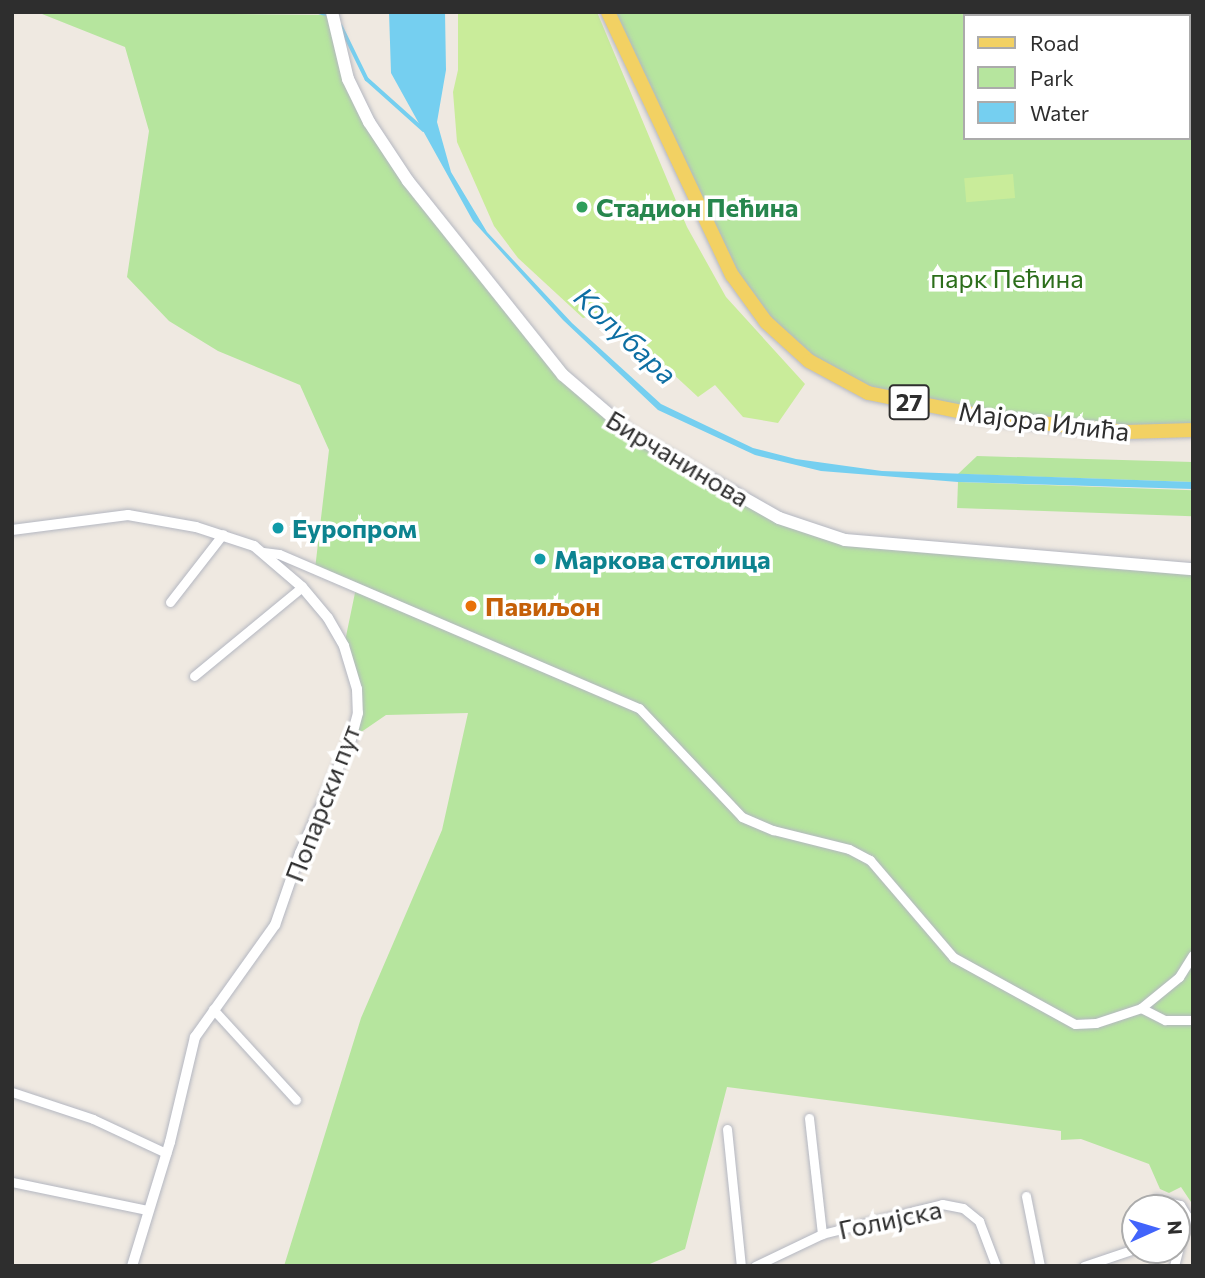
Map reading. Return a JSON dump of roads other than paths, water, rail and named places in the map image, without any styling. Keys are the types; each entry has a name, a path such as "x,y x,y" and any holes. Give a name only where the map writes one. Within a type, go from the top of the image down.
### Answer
{"main road":[{"name":"Бирчанинова","path":"332,12 341,60 353,91 408,181 563,375 633,435 779,518 822,535 896,546 1193,569"},
{"name":"Мајора Илића","path":"608,12 732,275 766,323 810,362 868,393 992,418 1127,432 1193,430"}],"street":[{"name":"Попарски пут","path":"12,530 117,514 223,534 263,552 302,587 337,632 347,653 357,689 356,724 300,853 275,925 258,954 213,1009 187,1058 166,1153 132,1266"},
{"path":"170,602 223,534"},
{"path":"263,552 291,559 639,708 742,817 773,830 849,849 870,860 933,938 953,957 1075,1024 1096,1023 1141,1008 1180,977 1193,955"},
{"path":"194,676 302,587"},
{"path":"1141,1008 1165,1020 1193,1020"},
{"path":"213,1009 296,1100"},
{"path":"12,1092 93,1119 166,1153"},
{"path":"809,1118 822,1234"},
{"path":"727,1129 741,1266"},
{"path":"12,1182 147,1210"},
{"path":"1026,1196 1040,1266"},
{"name":"Голијска","path":"755,1266 822,1234 932,1205 953,1205 979,1221 996,1266"},
{"path":"1084,1266 1121,1253"}],"water":[{"path":"389,12 445,12 446,70 437,122 451,172 487,232 572,323 661,404 753,448 796,459 882,471 1193,482 1193,489 958,482 821,471 755,455 658,410 563,320 473,221 391,73"}],"waterway":[{"path":"319,12 330,15"},
{"path":"341,26 367,79 424,130"}],"place":[{"name":"Стадион Пећина","path":"582,207"},
{"name":"Еуропром","path":"278,528"},
{"name":"Маркова столица","path":"540,559"},
{"name":"Павиљон","path":"471,606"}],"park label":[{"name":"парк Пећина","path":"1007,278"}],"water label":[{"name":"Колубара","path":"626,335"}]}
